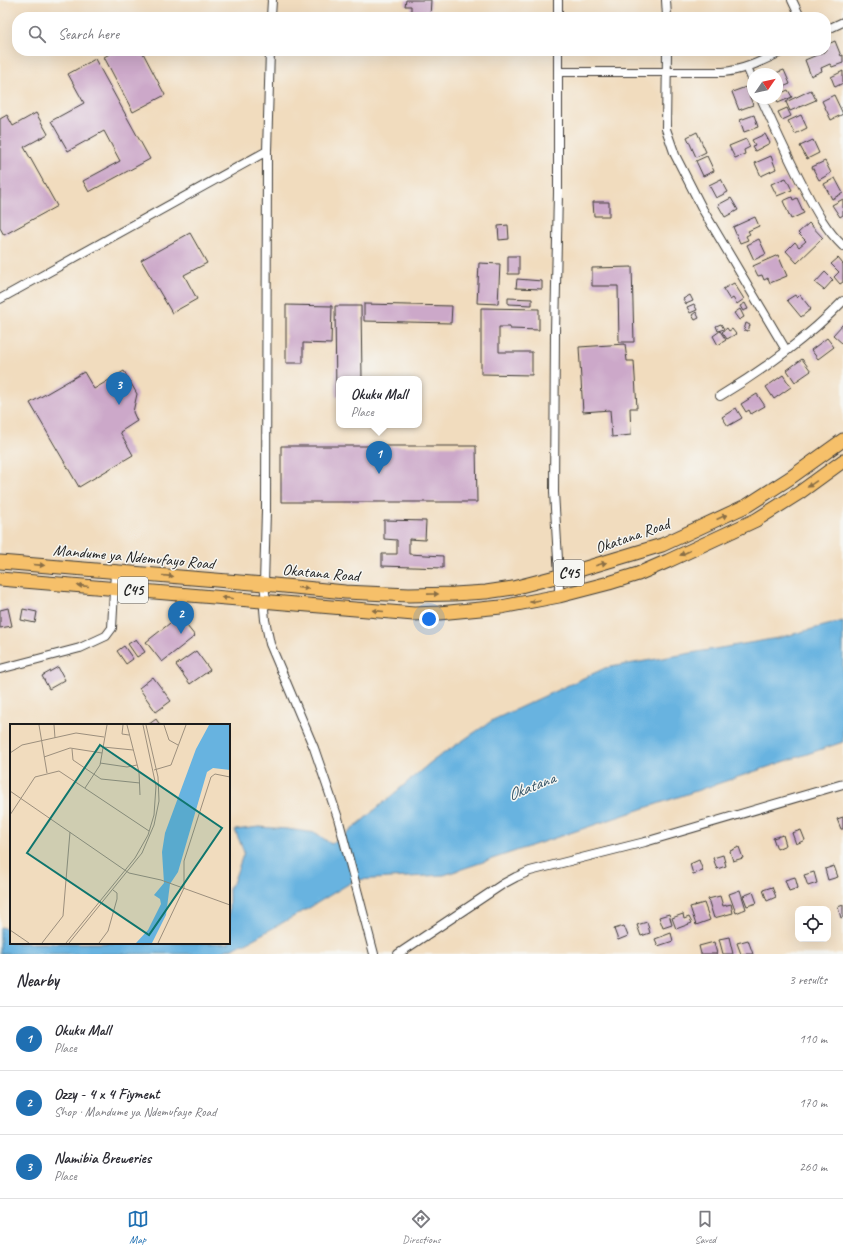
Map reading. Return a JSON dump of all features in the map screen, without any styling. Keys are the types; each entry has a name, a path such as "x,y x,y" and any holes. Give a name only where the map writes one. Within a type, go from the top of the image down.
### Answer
{"main road":[{"name":"Okatana Road","path":"264,584 358,593 409,595 486,592 513,588 602,564 662,545 748,504 790,478 843,440"},
{"name":"C45","path":"0,579 427,614 501,607 559,596 638,574 756,520 800,493 843,461"},
{"name":"Mandume ya Ndemufayo Road","path":"0,562 264,584"}],"street":[{"path":"271,12 272,0"},
{"path":"558,0 558,12"},
{"path":"666,0 666,12"},
{"path":"792,0 798,12"},
{"path":"831,28 843,22"},
{"path":"270,56 267,151 265,620 270,644 314,748 338,818 374,954"},
{"path":"558,56 558,193 554,492 559,596"},
{"path":"667,56 666,129 675,155 703,210 786,350"},
{"path":"558,72 723,72 736,71 772,56"},
{"path":"764,104 795,170 822,222 829,232 843,246"},
{"path":"0,299 267,151"},
{"path":"720,396 756,373 786,350 818,325 843,301"},
{"path":"0,668 80,648 106,636 112,628 115,572"},
{"path":"398,954 503,884 530,871 645,842 843,784"}],"water":[{"name":"Okatana","path":"843,621 843,742 444,875 355,880 309,908 246,943 216,954 0,954 0,927 10,929 10,944 230,944 230,885 233,883 244,852 235,830 259,827 316,833 331,844 343,837 431,762 493,720 605,668 778,638"}],"building":[{"path":"406,0 431,0 430,12 411,12 411,6 405,6"},
{"path":"835,41 841,56 843,55 843,63 832,67 830,64 821,68 822,71 811,76 805,60 814,56 831,56 831,43"},
{"path":"145,56 165,95 133,112 104,57"},
{"path":"95,59 150,159 89,192 83,181 120,161 104,131 68,151 51,121 84,103 68,74"},
{"path":"783,70 790,84 783,87"},
{"path":"843,71 843,83 835,87 831,77"},
{"path":"746,87 747,104 753,105 739,110 732,92"},
{"path":"788,90 792,97 783,101 783,92"},
{"path":"811,90 816,100 790,111 786,102"},
{"path":"834,95 843,114 831,120 822,101"},
{"path":"787,108 791,116 782,120 778,112"},
{"path":"36,113 48,134 24,147 57,206 4,235 0,228 0,119 7,115 13,126"},
{"path":"754,115 758,127 744,132 740,120"},
{"path":"801,115 807,128 795,134 788,121"},
{"path":"697,132 706,152 696,157 687,137"},
{"path":"765,134 770,143 755,151 752,146 755,145 752,140"},
{"path":"746,139 750,147 744,150 745,154 735,158 729,146"},
{"path":"813,140 819,153 807,159 800,146"},
{"path":"707,156 714,171 703,176 696,161"},
{"path":"771,156 776,169 761,176 755,163"},
{"path":"825,161 831,173 819,180 812,167"},
{"path":"786,178 792,190 777,196 771,184"},
{"path":"835,178 843,193 832,199 824,184"},
{"path":"721,179 728,192 716,198 709,185"},
{"path":"792,197 793,200 797,198 804,213 791,219 783,201"},
{"path":"731,198 738,210 725,217 718,205"},
{"path":"843,199 843,215 840,217 832,205"},
{"path":"593,202 609,202 609,216 594,216"},
{"path":"755,217 759,226 748,231 750,234 746,236 748,240 740,243 733,227"},
{"path":"809,223 823,238 797,263 786,251 795,242 799,247 806,241 798,233"},
{"path":"508,225 509,239 499,240 498,226"},
{"path":"190,233 207,263 184,275 197,299 172,313 141,260"},
{"path":"759,239 766,254 754,260 747,245"},
{"path":"778,255 787,276 770,283 768,278 764,280 762,275 758,276 753,266"},
{"path":"508,256 519,256 519,274 508,274"},
{"path":"838,258 843,264 843,282 840,284 834,277 839,272 831,264"},
{"path":"479,263 500,264 498,304 477,303"},
{"path":"632,267 634,342 619,342 618,286 592,286 592,268"},
{"path":"825,272 833,280 824,290 815,283"},
{"path":"517,279 542,281 542,289 516,288"},
{"path":"734,283 744,299 737,304 733,298 730,300 723,289"},
{"path":"690,295 693,301 686,304 683,299"},
{"path":"795,295 797,298 800,295 811,309 801,317 787,300"},
{"path":"508,298 532,299 532,305 508,304"},
{"path":"745,303 748,309 743,311 740,306"},
{"path":"364,304 452,306 451,323 364,321"},
{"path":"694,304 697,310 690,313 687,307"},
{"path":"286,305 332,306 331,344 303,343 303,363 286,363"},
{"path":"335,306 361,306 362,376 336,376 336,397"},
{"path":"481,308 539,309 539,330 499,327 499,352 532,352 532,375 481,374"},
{"path":"740,309 744,317 739,320 734,313"},
{"path":"696,312 699,318 695,320 692,315"},
{"path":"746,323 750,325 748,331 744,330"},
{"path":"721,324 724,329 718,331 716,326"},
{"path":"843,324 843,344 833,335"},
{"path":"727,328 729,331 732,329 736,334 727,339 722,332"},
{"path":"720,331 726,340 718,345 713,336"},
{"path":"827,338 834,347 818,359 811,350"},
{"path":"625,344 627,361 634,361 637,408 630,408 631,435 612,437 610,410 583,412 579,347"},
{"path":"802,359 811,371 795,382 787,370"},
{"path":"124,371 137,394 133,412 137,421 120,432 133,455 79,487 30,403 84,372 94,389"},
{"path":"783,375 791,387 774,399 766,387"},
{"path":"757,394 765,406 751,414 749,410 746,412 741,404"},
{"path":"736,408 742,418 728,426 722,417"},
{"path":"281,446 476,446 477,502 281,502"},
{"path":"384,520 426,521 425,540 409,539 409,554 443,556 443,568 382,566 382,554 397,554 397,540 384,539"},
{"path":"8,608 12,626 0,628 0,610"},
{"path":"23,609 37,612 35,623 21,620"},
{"path":"179,616 195,636 162,662 146,642"},
{"path":"136,639 145,652 137,657 128,644"},
{"path":"124,646 133,659 126,664 117,651"},
{"path":"196,651 210,670 190,684 176,665"},
{"path":"58,667 65,680 49,689 42,676"},
{"path":"153,677 171,701 156,712 139,688"},
{"path":"156,719 159,724 149,724"},
{"path":"843,817 843,829 841,829 837,819"},
{"path":"801,830 805,840 796,844 792,833"},
{"path":"783,835 786,845 777,849 773,838"},
{"path":"739,847 743,858 733,861 730,851"},
{"path":"723,855 726,866 717,869 713,858"},
{"path":"699,860 703,871 693,874 690,864"},
{"path":"834,866 838,877 828,880 825,869"},
{"path":"814,872 817,883 808,886 804,875"},
{"path":"795,877 798,888 789,891 785,880"},
{"path":"772,887 776,897 767,901 763,890"},
{"path":"740,890 746,909 736,913 729,894"},
{"path":"753,892 757,903 747,906 743,896"},
{"path":"720,896 723,906 731,904 733,913 714,918 708,899"},
{"path":"704,903 710,920 696,925 690,907"},
{"path":"843,905 843,917 841,918 838,907"},
{"path":"669,914 672,925 663,928 659,917"},
{"path":"683,914 684,919 689,917 692,923 676,929 672,918"},
{"path":"647,922 650,933 641,936 637,925"},
{"path":"624,926 628,936 618,940 614,929"},
{"path":"671,933 673,941 658,946 655,939"},
{"path":"729,937 733,954 723,954 719,939"},
{"path":"748,940 753,954 741,954 737,943"},
{"path":"714,942 717,954 701,954 699,946"}],"place":[{"name":"Namibia Breweries","path":"119,405"},
{"name":"Okuku Mall","path":"379,474"},
{"name":"Ozzy - 4 x 4 Fiyment","path":"181,634"}]}
